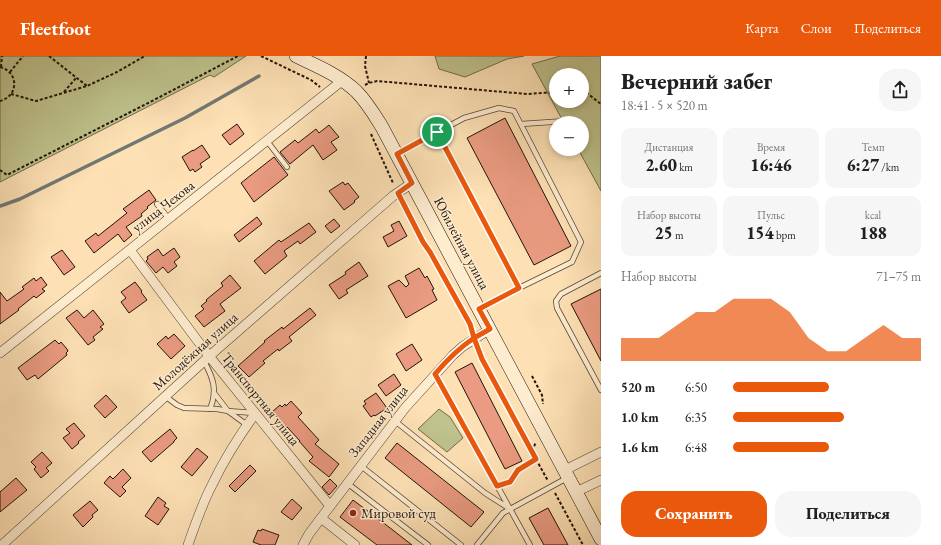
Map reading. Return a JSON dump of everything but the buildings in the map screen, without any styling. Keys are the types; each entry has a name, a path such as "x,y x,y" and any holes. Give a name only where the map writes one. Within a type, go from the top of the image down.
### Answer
{"main road":[{"name":"Юбилейная улица","path":"296,56 324,68 343,80 356,91 382,127 601,539"}],"street":[{"name":"улица Чехова","path":"0,353 343,80"},
{"name":"Молодёжная улица","path":"2,545 206,358 398,193 412,183"},
{"name":"Транспортная улица","path":"130,250 206,358 255,414 330,506"},
{"name":"Западная улица","path":"303,545 309,534 347,483 395,421 435,374 453,354 474,338 490,329"},
{"path":"188,545 195,523 212,485 238,439 255,414"},
{"path":"566,474 601,452"},
{"path":"576,492 601,480"},
{"path":"321,518 355,545"}],"lane":[{"path":"397,154 464,118 499,108 514,111 521,124 581,242 572,262 479,309"},
{"path":"521,124 549,122"},
{"path":"437,132 519,288"},
{"path":"267,141 287,166"},
{"path":"157,204 169,219"},
{"path":"601,273 562,294 556,301 557,308 601,390"},
{"path":"206,358 213,382 214,393 213,402 210,409"},
{"path":"435,374 530,545"},
{"path":"214,393 228,411 247,425"},
{"path":"165,396 177,405 184,408 218,409 255,414"},
{"path":"395,421 485,493 510,509"},
{"path":"361,466 461,545"},
{"path":"477,545 503,513 551,486 566,474"},
{"path":"347,483 428,545"}],"path":[{"path":"0,101 8,98 14,87 14,81 10,72 0,67 2,56"},
{"path":"10,72 23,56"},
{"path":"49,56 86,86"},
{"path":"11,94 36,101 86,86 118,72 145,56"},
{"path":"0,170 6,175 238,56"},
{"path":"262,56 330,91"},
{"path":"366,56 365,66 369,83"},
{"path":"64,93 76,78"},
{"path":"356,91 369,83 376,81 527,94 549,92"},
{"path":"589,95 601,104"},
{"path":"370,132 398,193 423,242 470,324 482,359 583,545"},
{"path":"532,376 542,396"},
{"path":"532,451 538,438"},
{"path":"497,486 510,482 518,470 536,459"}],"green space":[{"path":"0,56 246,56 214,77 210,75 0,182"},
{"path":"435,56 524,56 507,59 465,77 439,69"},
{"path":"560,56 601,56 601,191 582,156 589,156 589,116 560,116 556,108 589,108 589,68 549,68 549,95 532,64"},
{"path":"439,409 450,417 463,438 447,452 418,429"}],"waterway":[{"path":"0,206 20,199 185,118 259,76"}],"place":[{"name":"Мировой суд","path":"353,513"}],"route":[{"path":"437,132 397,154 412,183 398,193 423,242 470,324 474,338 453,354 435,374 497,486 510,482 518,470 536,459 482,359 474,338 490,329 479,309 519,288 437,132"}]}
